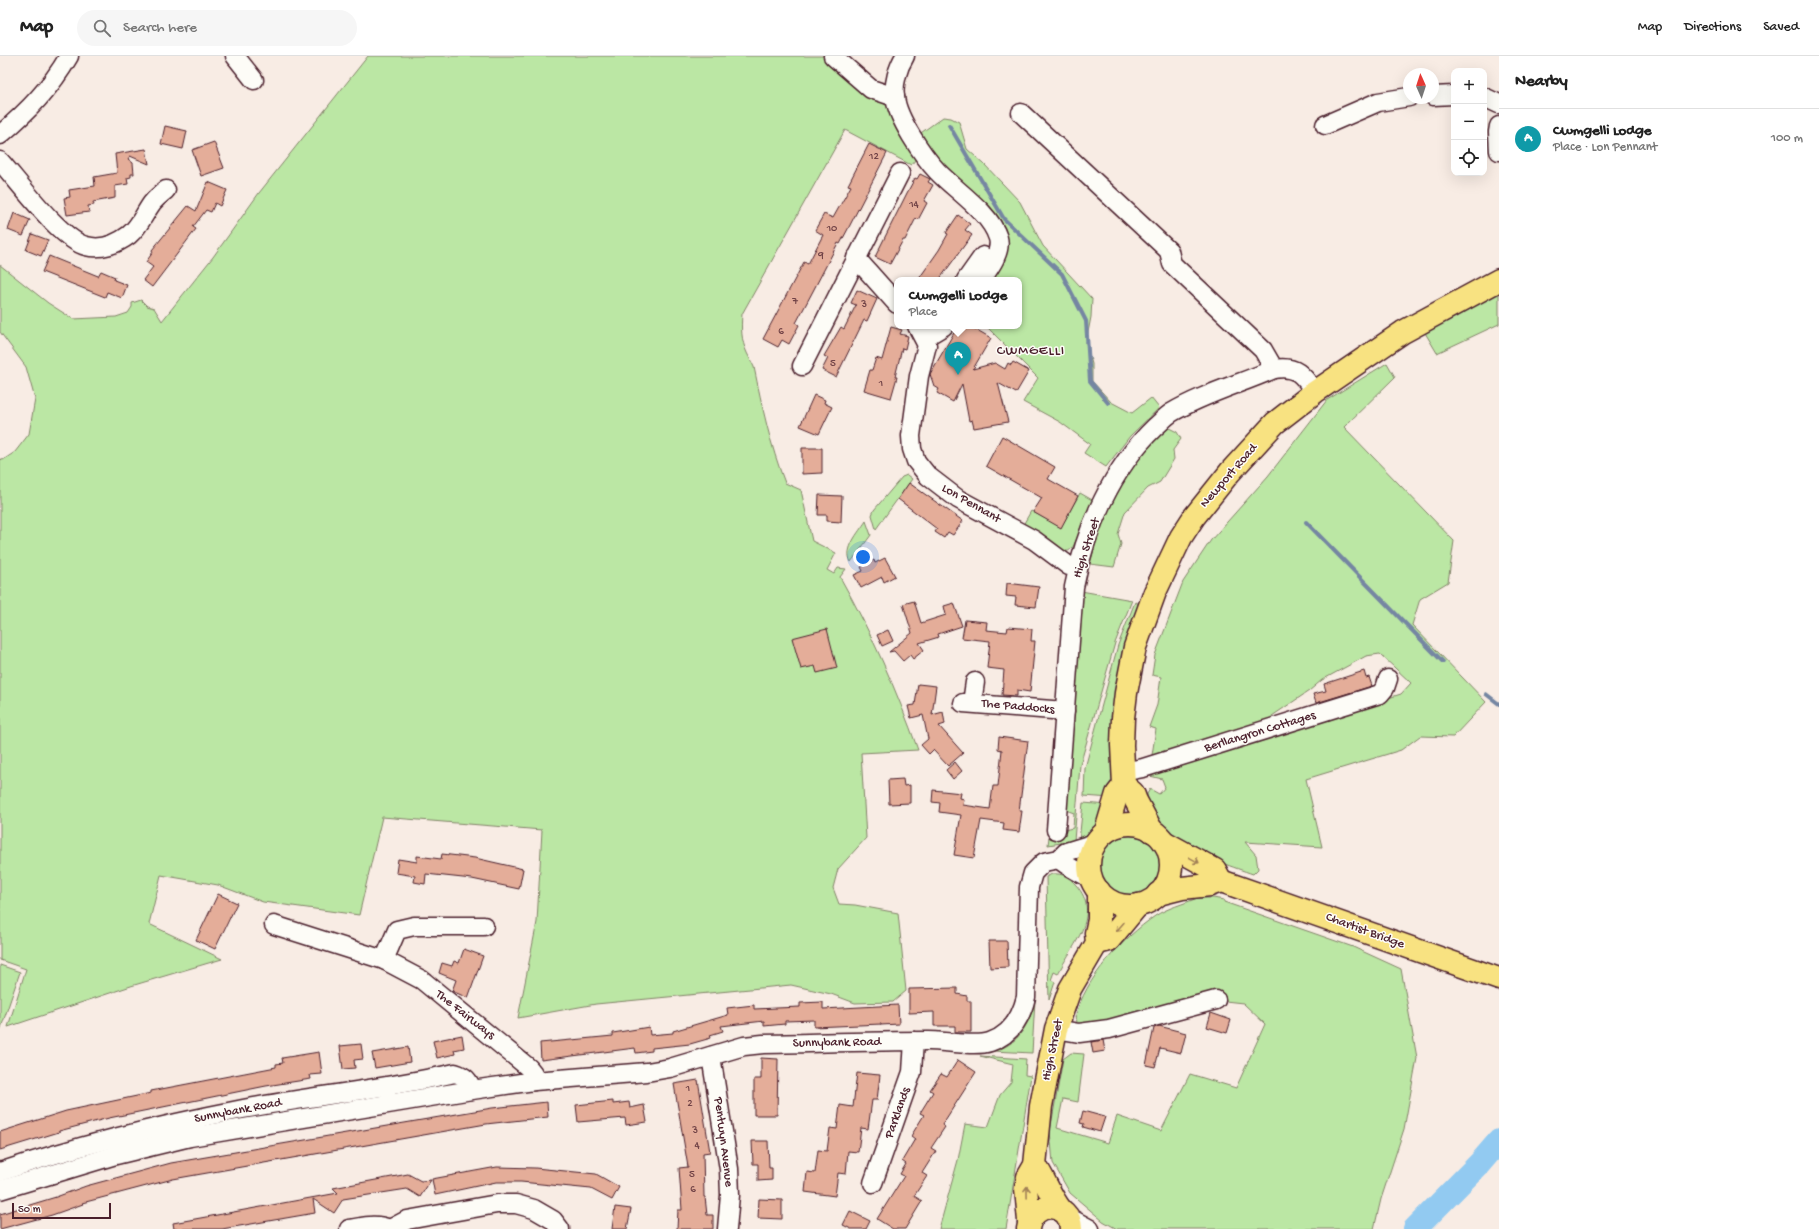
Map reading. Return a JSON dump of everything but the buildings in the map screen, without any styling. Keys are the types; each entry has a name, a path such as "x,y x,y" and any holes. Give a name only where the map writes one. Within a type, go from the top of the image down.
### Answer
{"main road":[{"name":"Newport Road","path":"1101,837 1123,778 1124,712 1135,647 1155,592 1181,537 1194,517 1240,461 1275,423 1315,392 1403,332 1499,280"},
{"path":"1123,778 1158,836 1168,848 1171,870 1166,884 1158,894 1143,904 1129,906 1116,904 1103,897 1095,885 1089,868 1091,854 1101,837 1127,824 1141,825 1158,836 1215,870 1226,882"},
{"path":"1158,894 1182,888 1226,882"},
{"name":"Chartist Bridge","path":"1226,882 1499,979"},
{"name":"High Street","path":"1028,1225 1026,1188 1028,1177 1035,1165 1036,1139 1041,1106 1056,1028 1070,989 1097,943 1096,933 1099,920 1095,885"},
{"path":"1097,943 1109,940 1138,905"},
{"path":"1035,1165 1043,1176 1047,1188 1067,1219"},
{"path":"1028,1225 1032,1216 1043,1208 1051,1207 1067,1219"}],"street":[{"path":"0,135 24,114 56,78 68,56"},
{"path":"236,56 254,80"},
{"path":"834,56 871,89 895,97"},
{"path":"905,56 899,66 895,97 898,110 922,153 936,170 990,220 998,240 996,254 983,277"},
{"path":"1439,96 1451,95"},
{"path":"1325,125 1378,102 1403,98"},
{"path":"1487,98 1499,104"},
{"path":"1021,113 1169,251 1172,264 1262,350 1274,369 1284,367 1295,370 1315,392"},
{"path":"1499,126 1499,151"},
{"path":"0,160 60,230 73,240 86,246 101,247 118,242 130,234 141,223 148,199 166,190"},
{"path":"802,366 900,173"},
{"path":"968,277 988,251"},
{"path":"856,258 894,301"},
{"name":"Lon Pennant","path":"932,329 921,332 927,345 919,376 910,436 912,450 916,461 928,476 958,499 1034,540 1069,566 1078,568"},
{"name":"High Street","path":"1061,823 1071,607 1078,568 1089,534 1113,482 1128,459 1147,435 1170,414 1214,392 1274,369"},
{"name":"Berllangron Cottages","path":"1123,778 1143,768 1380,694 1385,688 1388,679"},
{"name":"The Paddocks","path":"975,682 968,703 1065,711"},
{"name":"Sunnybank Road","path":"0,1190 116,1155 190,1137 534,1081 647,1072 670,1068 744,1046 763,1044 914,1041 987,1043 1006,1034 1016,1023 1023,1011 1026,997 1031,879 1036,869 1044,862 1059,859 1066,852 1101,837"},
{"path":"1059,859 1066,865 1080,871 1095,885"},
{"name":"The Fairways","path":"274,925 384,960 422,980 529,1068 533,1074 534,1081"},
{"path":"384,960 396,930 414,926 484,926"},
{"path":"1056,1028 1079,1033 1109,1029 1204,999"},
{"name":"Parklands","path":"872,1183 912,1072 914,1041"},
{"name":"Pentwyn Avenue","path":"711,1056 728,1169 730,1195 728,1229"},
{"name":"Sunnybank Road","path":"0,1172 115,1138 244,1109 454,1073 463,1075 470,1082 472,1090"},
{"path":"350,1229 374,1225 383,1226 389,1229 407,1220 497,1204 516,1204 534,1209 552,1220 560,1229"},
{"path":"1067,1219 1090,1229"}],"green space":[{"path":"368,56 842,56 867,92 890,108 907,145 916,159 911,165 845,130 742,314 742,334 748,355 754,367 763,411 785,483 801,490 812,541 836,553 827,570 834,574 838,568 846,569 840,577 883,662 918,750 861,753 866,838 838,869 833,888 839,904 855,905 898,913 906,991 893,1002 855,1003 831,994 791,985 596,1004 518,1018 537,922 542,830 382,817 359,915 263,902 218,885 161,875 149,924 222,959 131,986 8,1027 26,969 0,960 0,459 3,460 15,452 29,434 35,399 26,367 0,332 0,265 48,303 73,319 116,317 128,313 132,307 132,303 141,300 147,306 154,308 162,321 213,257 259,193"},
{"path":"943,117 951,118 959,122 967,149 984,164 1020,202 1043,246 1092,299 1091,317 1086,343 1092,364 1092,381 1111,402 1132,413 1151,398 1159,408 1130,436 1106,467 1084,453 1090,444 1060,422 1023,402 1038,378 989,329 1022,329 1022,277 990,277 1004,249 918,135"},
{"path":"1499,291 1499,324 1437,353 1424,331"},
{"path":"1387,363 1395,377 1344,427 1454,541 1448,582 1420,599 1412,625 1486,702 1453,737 1420,736 1401,750 1306,779 1322,847 1245,842 1256,855 1258,869 1253,874 1204,855 1187,846 1172,836 1159,824 1151,810 1147,794 1150,789 1159,794 1165,787 1162,779 1150,776 1146,763 1152,755 1156,729 1149,727 1157,705 1161,677 1152,675 1155,655 1183,582 1211,540 1268,476 1327,400","holes":["1380,654 1411,683 1401,694 1277,733 1272,716 1309,691 1322,680 1366,656"]},
{"path":"1169,428 1177,432 1181,439 1173,450 1174,459 1160,482 1148,488 1125,512 1118,534 1121,544 1114,567 1090,564 1102,524 1118,490 1139,459"},
{"path":"907,475 912,479 876,529 872,515 874,510 902,477"},
{"path":"1080,493 1094,501 1073,547 1069,551 1055,548 1023,525 1031,511 1061,527"},
{"path":"866,521 871,535 851,562 849,557 850,546"},
{"path":"1081,591 1132,600 1115,643 1080,765 1074,841 1048,845 1049,837 1061,838 1064,830 1073,828 1074,813 1066,810"},
{"path":"1135,602 1140,604 1111,798 1084,796 1085,768 1118,645"},
{"path":"1083,803 1109,805 1094,831 1079,842"},
{"path":"1124,836 1136,836 1152,844 1158,854 1160,866 1158,878 1152,888 1136,896 1124,896 1108,888 1100,872 1100,860 1108,844"},
{"path":"1052,874 1063,875 1076,885 1084,896 1086,919 1077,941 1058,974 1054,972 1051,980 1055,982 1049,1000 1046,877"},
{"path":"1197,898 1224,900 1224,902 1353,947 1401,969 1417,1058 1404,1129 1381,1199 1374,1229 1117,1229 1103,1221 1070,1193 1053,1163 1050,1131 1063,1059 1071,1053 1084,1054 1078,1102 1063,1099 1057,1128 1108,1143 1117,1116 1161,1131 1190,1074 1236,1088 1265,1024 1243,1003 1225,1001 1225,996 1216,994 1110,1023 1075,1026 1077,1021 1075,1018 1087,988 1106,961 1118,948 1142,925 1155,916"},
{"path":"0,965 20,972 0,1031"},
{"path":"1035,1000 1032,1053 993,1051 1009,1044 1022,1032 1030,1017"},
{"path":"980,1056 1026,1059 1025,1075 1031,1076 1006,1229 939,1229 958,1160 965,1124 988,1127 1000,1095 1011,1082 1013,1064"}],"waterway":[{"path":"949,125 1004,219 1062,274 1086,321 1090,381 1108,403"},
{"path":"1306,522 1443,662"},
{"path":"1486,694 1499,704"},
{"path":"1415,1229 1480,1163 1499,1141"}],"place":[{"name":"Cwmgelli Lodge","path":"958,375"}],"district":[{"name":"CWMGELLI","path":"1031,351"}]}
